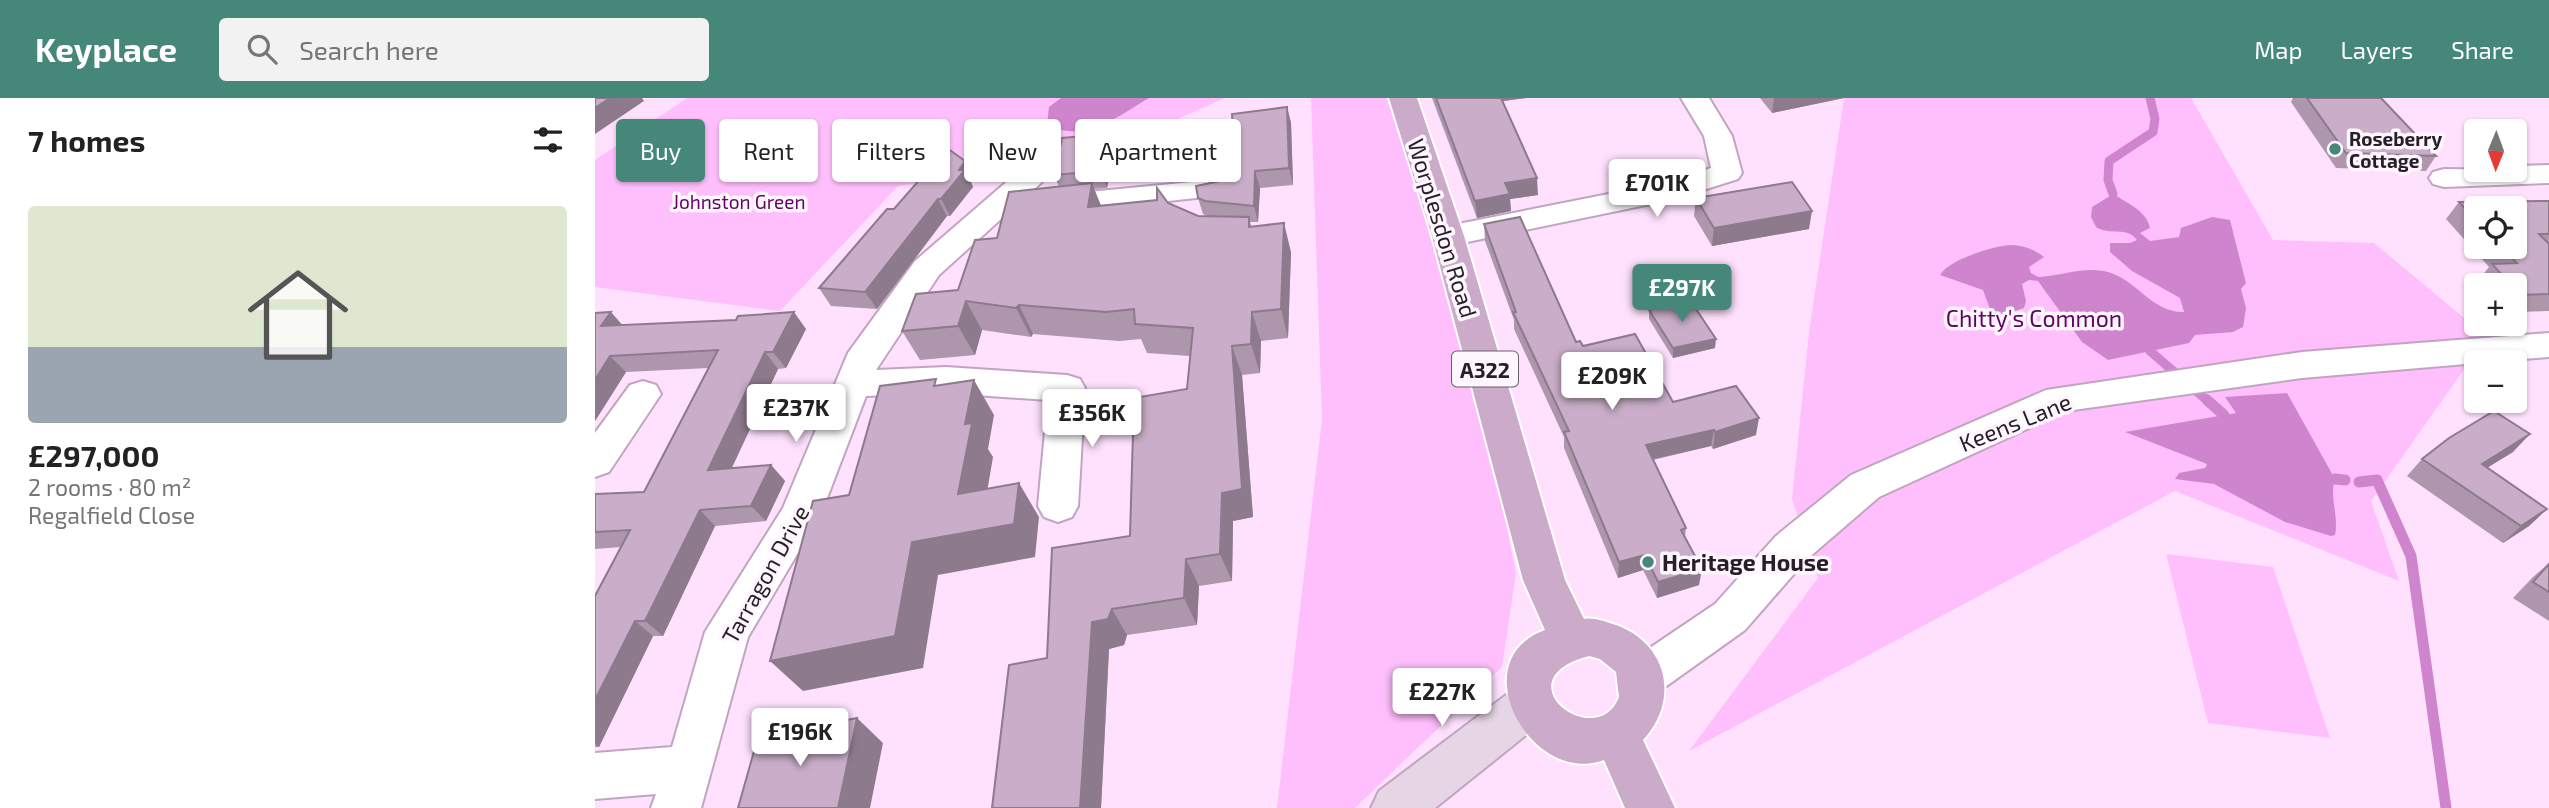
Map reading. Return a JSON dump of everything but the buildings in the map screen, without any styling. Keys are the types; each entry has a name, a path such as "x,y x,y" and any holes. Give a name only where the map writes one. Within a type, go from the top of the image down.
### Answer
{"main road":[{"name":"Worplesdon Road","path":"1403,98 1448,236 1544,580 1571,638"},
{"path":"1589,637 1623,649 1635,662 1644,691 1636,715 1616,733 1582,740 1565,737 1550,729 1530,704 1527,687 1531,670 1540,656 1554,645 1571,638 1589,637"},
{"path":"1616,733 1650,808"}],"street":[{"path":"1448,236 1675,190 1727,173 1717,136 1695,98"},
{"path":"2444,178 2549,174"},
{"name":"Tarragon Drive","path":"683,788 727,632 801,514 860,362 927,268 1024,182"},
{"path":"993,211 1198,190 1183,213 1190,224"},
{"name":"Keens Lane","path":"1642,678 1730,617 1791,548 1865,486 2059,399 2302,365 2549,345"},
{"path":"851,384 946,380 1067,387 1058,506"},
{"path":"595,462 643,394"},
{"path":"1396,808 1530,704"},
{"path":"595,776 683,788"}],"green space":[{"name":"Johnston Green","path":"687,98 1225,98 1178,119 1075,119 1075,147 1061,149 1061,119 964,119 964,178 950,180 950,119 832,119 832,182 930,182 898,186 780,311 595,287 595,160 616,146 616,182 705,182 705,119 656,119"},
{"path":"1311,98 1392,98 1476,375 1516,573 1502,667 1355,808 1277,808 1322,419"},
{"name":"Chitty's Common","path":"1844,98 2191,98 2273,240 2374,243 2464,318 2464,336 2487,337 2478,350 2464,350 2464,370 2371,501 2399,581 2175,491 1689,751 1818,578 1792,499 1809,332"},
{"path":"2166,554 2273,567 2330,738 2208,723"}],"shaded area":[{"path":"1061,98 1149,98 1114,119 1075,119 1075,131 1061,130 1061,119 1048,119 1049,107"},
{"path":"2113,194 2145,217 2150,228 2140,233 2150,241 2179,237 2181,228 2212,217 2230,220 2246,283 2241,289 2246,308 2243,327 2233,332 2195,335 2189,343 2108,360 2082,342 2038,281 2029,280 2022,284 2026,301 2024,308 1998,317 1991,312 1983,290 1940,275 1952,264 1973,254 2016,245 2033,250 2044,257 2029,267 2031,273 2038,277 2081,271 2108,272 2128,282 2163,307 2184,312 2180,298 2132,271 2110,252 2110,243 2130,243 2137,240 2128,233 2096,227 2091,217 2092,207"},
{"path":"2287,393 2335,479 2335,535 2285,522 2214,484 2175,479 2179,473 2205,468 2207,464 2125,432 2236,413 2225,397"}],"waterway":[{"path":"2113,194 2108,180 2109,161 2153,132 2155,119 2150,98"},
{"path":"2150,351 2209,402"},
{"path":"2207,400 2224,415"},
{"path":"2335,479 2345,480"},
{"path":"2359,482 2377,480 2411,556 2446,808"}],"place":[{"name":"Roseberry Cottage","path":"2335,149"},
{"name":"Heritage House","path":"1648,562"}]}
